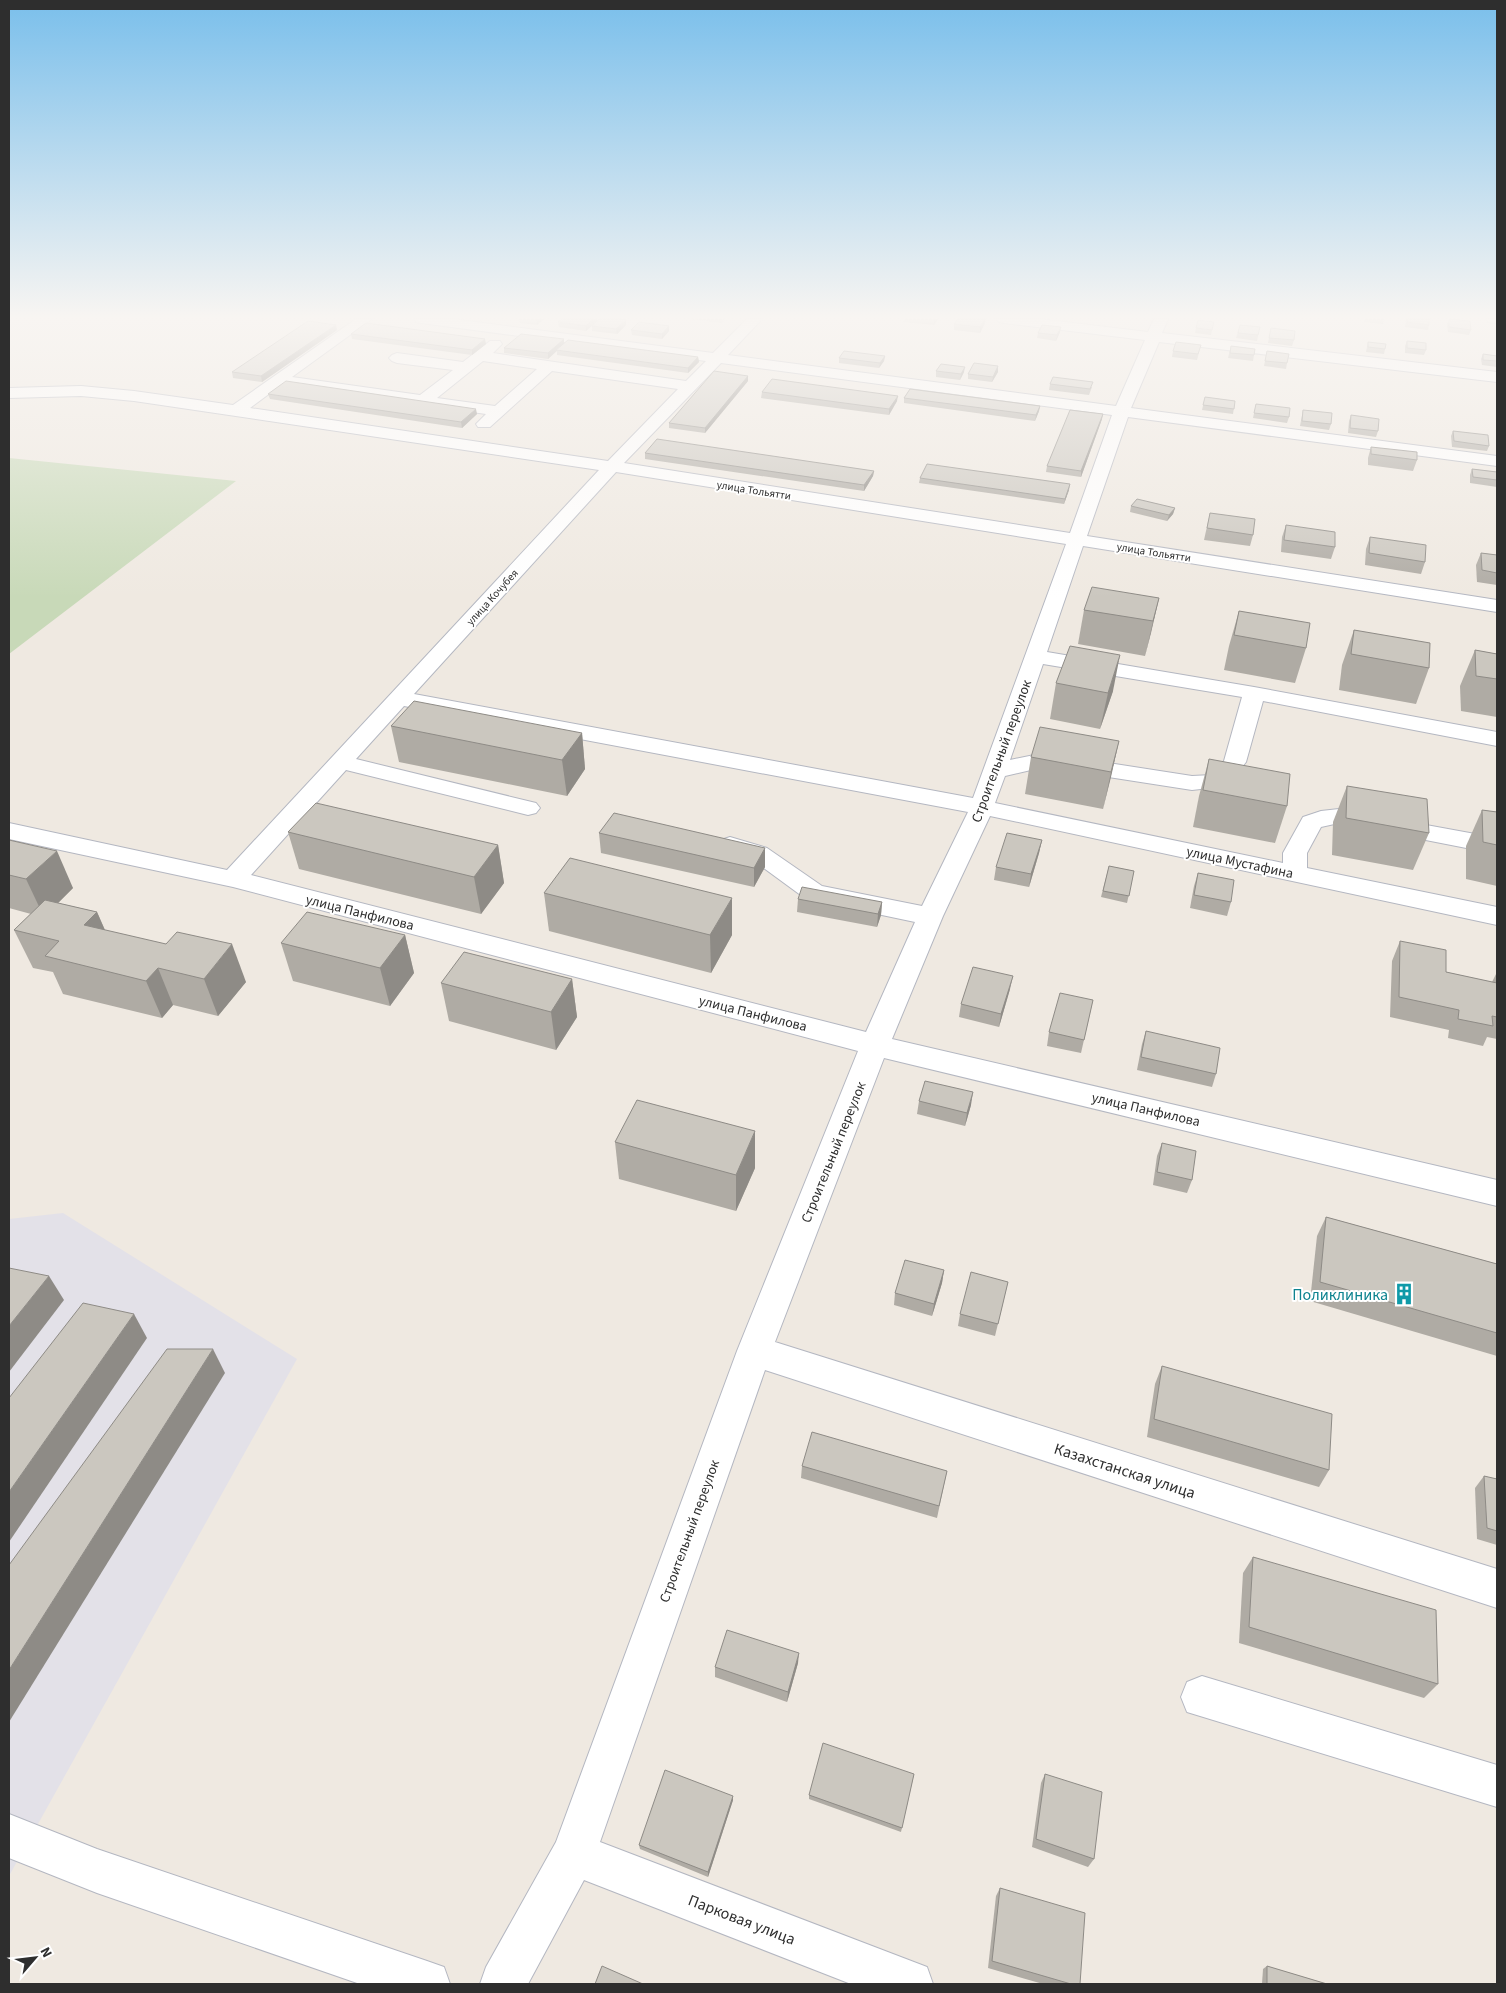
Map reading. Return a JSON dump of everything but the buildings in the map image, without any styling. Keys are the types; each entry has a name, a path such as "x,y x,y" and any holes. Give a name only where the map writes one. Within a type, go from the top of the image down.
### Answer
{"street":[{"name":"улица Тольятти","path":"242,412 462,443 610,468 1497,606"},
{"path":"462,443 497,412"},
{"name":"улица Кочубея","path":"233,879 610,468 665,412"},
{"name":"Строительный переулок","path":"503,1984 574,1854 754,1351 875,1045 930,916 982,807 1122,412"},
{"path":"1129,412 1497,462"},
{"path":"1035,656 1254,693 1497,739"},
{"path":"995,770 1014,768 1026,761 1044,760 1192,784 1219,780 1235,762 1254,693"},
{"name":"улица Мустафина","path":"399,698 982,807 1497,916"},
{"path":"341,762 528,808"},
{"path":"1295,873 1295,853 1312,822 1321,818 1339,816 1497,846"},
{"name":"улица Панфилова","path":"9,831 233,879 875,1045 1497,1193"},
{"path":"705,839 750,849 766,857 800,885 815,893 930,916"},
{"name":"Казахстанская улица","path":"754,1351 1497,1589"},
{"path":"1202,1697 1497,1786"},
{"path":"9,1836 97,1872 428,1984"},
{"name":"Парковая улица","path":"574,1854 910,1984"}],"shaded area":[{"path":"63,1213 297,1359 9,1876 9,1219"}],"green space":[{"path":"9,458 236,481 9,654"}],"place":[{"name":"Поликлиника","path":"1404,1294"}]}
